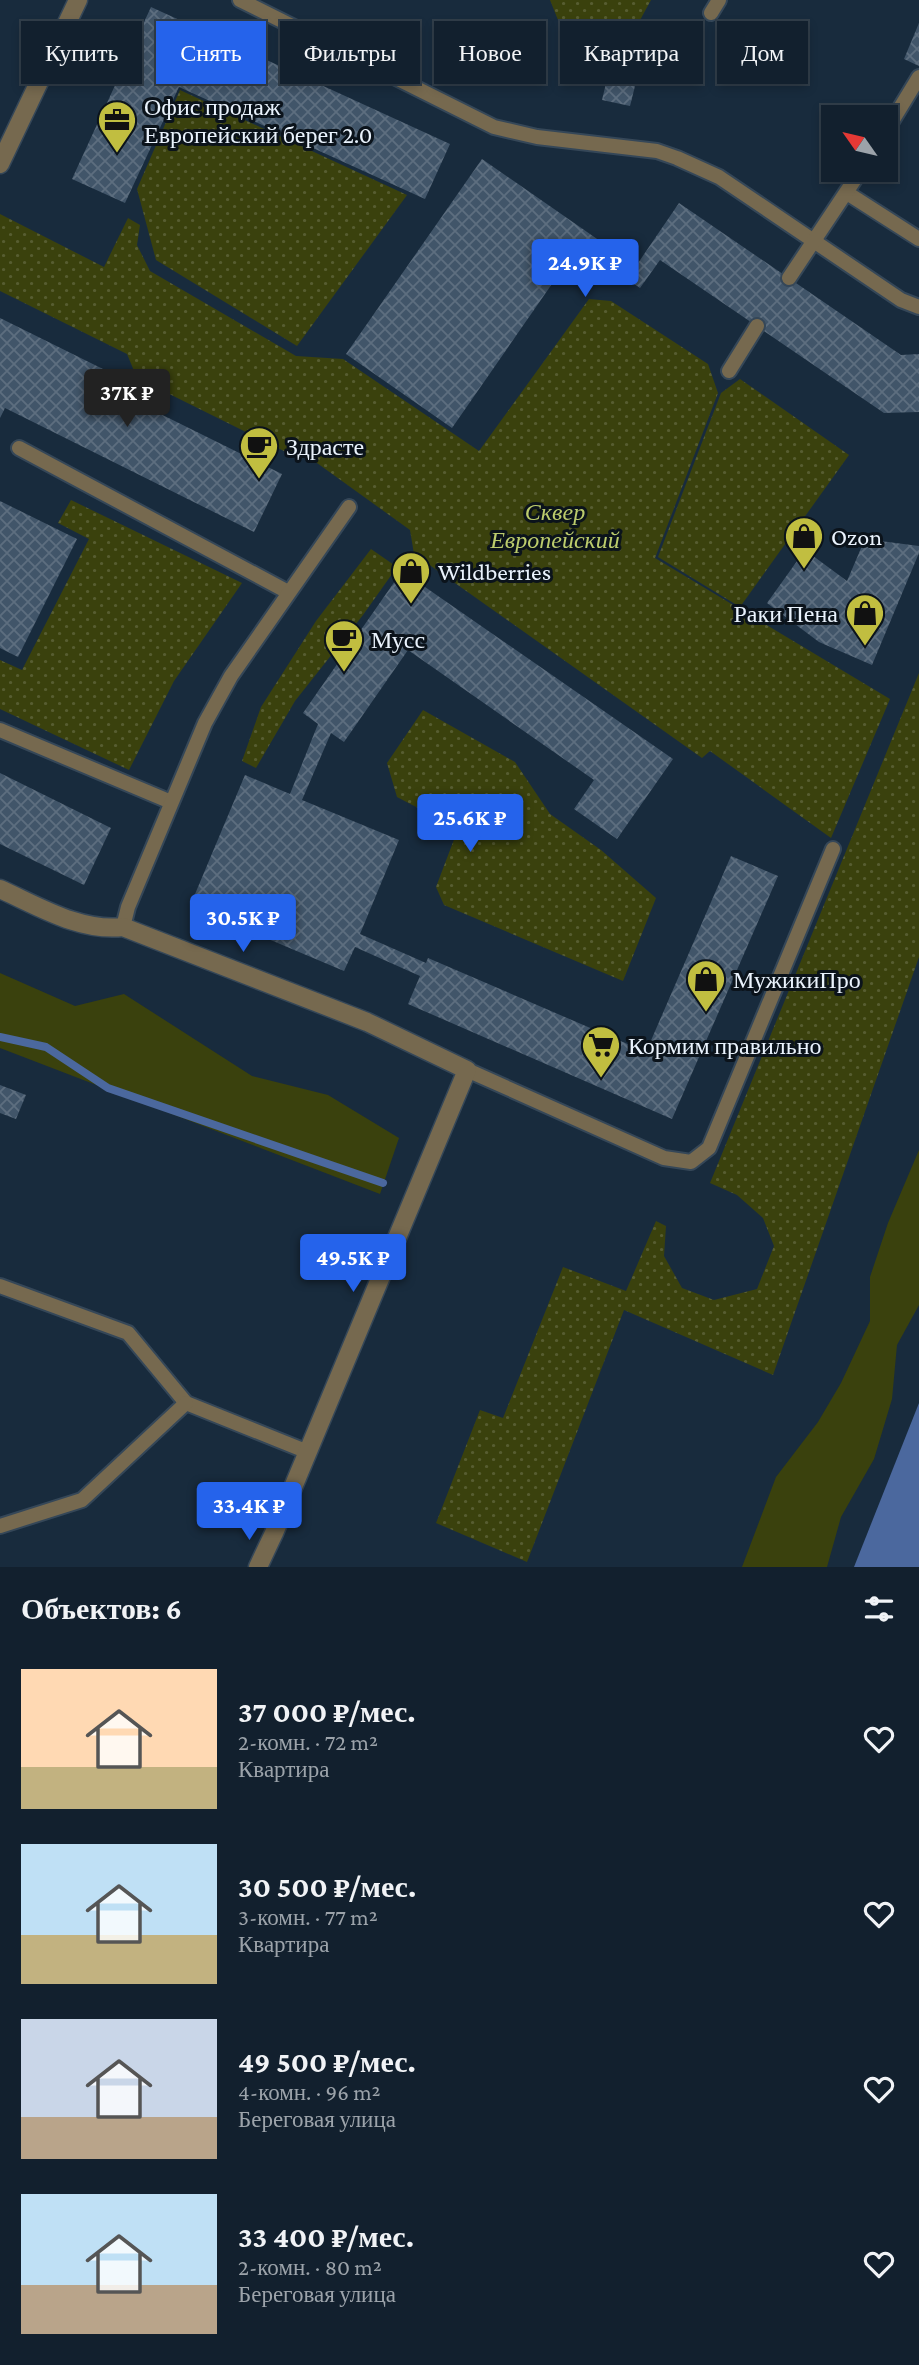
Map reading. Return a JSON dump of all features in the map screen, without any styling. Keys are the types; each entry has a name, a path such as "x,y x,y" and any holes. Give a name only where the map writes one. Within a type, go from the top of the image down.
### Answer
{"street":[{"path":"0,163 78,0"},
{"path":"0,889 84,926 105,929 122,927 367,1023 467,1070 258,1567"}],"lane":[{"path":"240,0 494,127 537,137 657,151 677,158 719,177 901,300 919,307"},
{"path":"898,111 919,77"},
{"path":"789,278 854,182"},
{"path":"847,194 919,239"},
{"path":"729,371 757,326"},
{"path":"19,448 288,592"},
{"path":"122,927 205,723 231,676 349,507"},
{"path":"0,730 171,802"},
{"path":"467,1070 664,1158 691,1162 709,1148 833,849"},
{"path":"0,1286 128,1333 187,1403 308,1452"},
{"path":"0,1526 82,1500 187,1403"}],"green space":[{"path":"550,0 651,0 640,21 558,20"},
{"path":"180,90 407,195 297,346 156,260 137,189"},
{"name":"Сквер Европейский","path":"0,214 104,267 128,218 140,225 137,245 150,271 296,356 343,359 479,451 589,299 611,301 708,364 718,393 655,558 890,699 831,838 710,751 702,758 414,554 410,530 310,458 294,456 137,378 127,354 0,291"},
{"path":"740,379 849,455 740,607 658,557 721,393"},
{"path":"71,500 242,583 174,681 129,770 0,709 0,660 22,670 89,539 58,523"},
{"path":"371,549 397,567 295,701 256,768 242,761 261,707 316,621"},
{"path":"919,673 919,957 773,1375 624,1310 527,1562 436,1523 480,1410 503,1418 563,1267 626,1291 656,1221 666,1226 664,1256 682,1288 714,1300 757,1289 774,1246 763,1218 737,1195 710,1183"},
{"path":"423,710 515,762 550,814 601,850 656,898 623,981 444,905 436,887 458,829 397,797 387,763"},
{"path":"0,973 75,1006 124,994 252,1076 328,1095 399,1138 380,1194 0,1048"},
{"path":"919,1150 919,1305 897,1345 892,1399 874,1459 841,1517 827,1567 742,1567 776,1477 818,1422 841,1383 870,1321 870,1277 888,1223"}],"water":[{"path":"919,1403 919,1567 854,1567"}],"building":[{"path":"151,7 182,21 156,21 156,84 266,84 266,60 280,66 280,84 319,84 450,144 425,199 179,87 125,203 72,179 116,84 142,84 142,27"},
{"path":"919,23 919,66 904,59"},
{"path":"606,84 635,86 630,106 602,100"},
{"path":"482,159 636,266 679,203 901,355 919,354 919,412 884,413 660,260 640,288 579,245 452,428 346,354"},
{"path":"0,318 111,373 104,386 282,474 254,532 5,408 0,418"},
{"path":"0,501 77,539 18,657 0,648"},
{"path":"865,539 919,546 919,553 872,665 819,642 767,603 805,550 847,581"},
{"path":"402,571 673,759 617,839 574,809 594,780 408,650 344,742 331,733 302,800 399,840 360,934 426,963 428,958 646,1052 731,856 778,876 672,1119 408,1004 420,976 355,947 344,971 190,906 245,775 290,794 318,724 303,713"},
{"path":"0,773 111,828 84,885 0,844"},
{"path":"0,1085 26,1095 16,1119 0,1113"}],"waterway":[{"path":"0,1037 46,1047 108,1088 383,1183"}],"place":[{"name":"Офис продаж Европейский берег 2.0","path":"117,154"},
{"name":"Здрасте","path":"259,480"},
{"name":"Ozon","path":"804,570"},
{"name":"Wildberries","path":"411,605"},
{"name":"Раки Пена","path":"865,647"},
{"name":"Мусс","path":"344,673"},
{"name":"МужикиПро","path":"706,1013"},
{"name":"Кормим правильно","path":"601,1079"}]}
